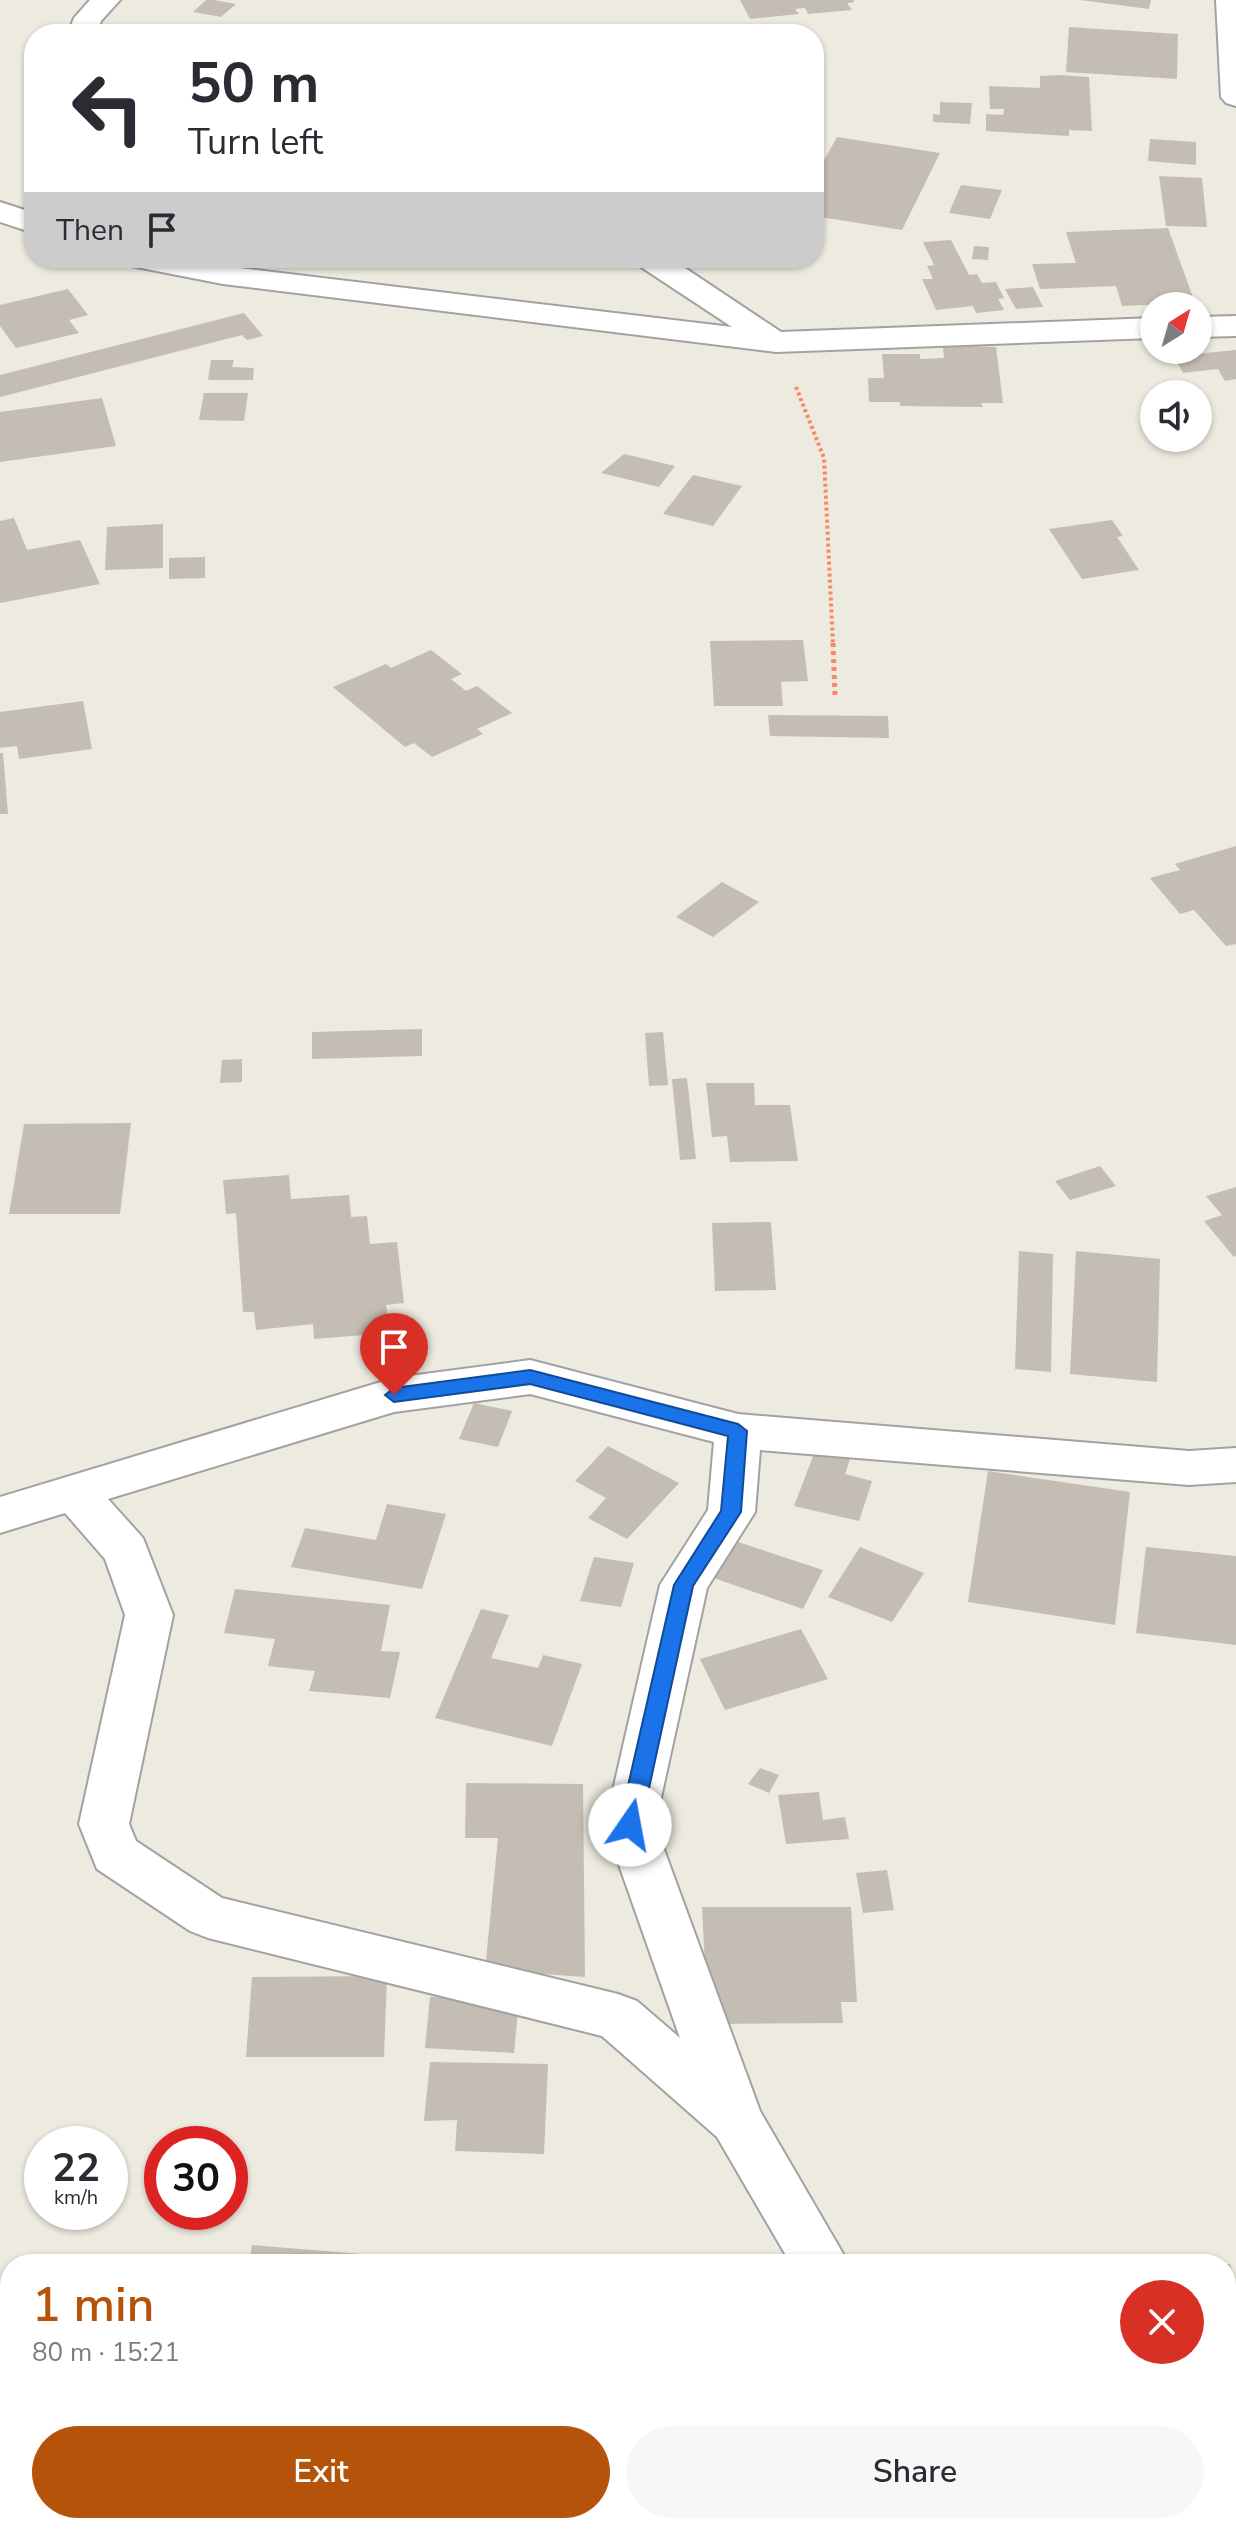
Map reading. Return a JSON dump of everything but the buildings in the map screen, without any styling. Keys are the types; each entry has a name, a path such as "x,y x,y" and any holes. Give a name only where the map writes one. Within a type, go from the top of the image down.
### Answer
{"street":[{"path":"86,24 106,0"},
{"path":"1230,0 1236,97"},
{"path":"0,211 24,220"},
{"path":"188,268 223,275 776,342 1140,329"},
{"path":"664,268 776,342"},
{"path":"1212,327 1236,326"},
{"path":"0,1515 394,1395 530,1377 738,1431 1189,1468 1236,1465"},
{"path":"738,1431 731,1512 684,1585 630,1825 736,2120 815,2254"},
{"path":"76,1494 126,1551 149,1615 104,1824 115,1854 208,1916 618,2017 736,2120"}],"path":[{"path":"776,342 824,458 835,696"}],"route":[{"path":"394,1395 530,1377 738,1431 731,1512 684,1585 630,1825"}]}
